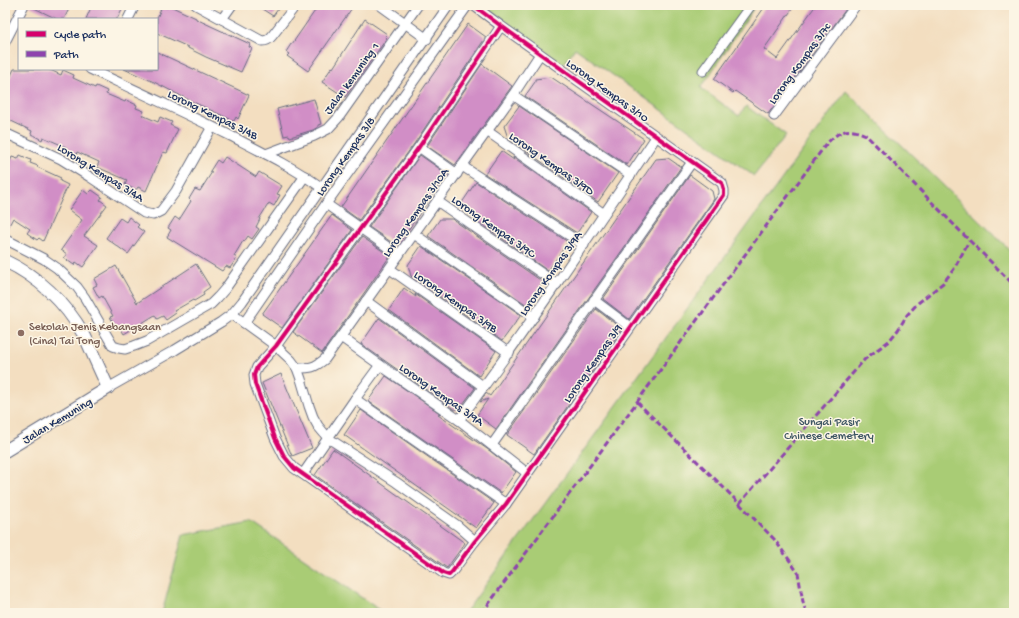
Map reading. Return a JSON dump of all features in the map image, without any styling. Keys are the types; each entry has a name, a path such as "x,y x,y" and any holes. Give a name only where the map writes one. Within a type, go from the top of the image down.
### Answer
{"street":[{"path":"20,18 24,5"},
{"path":"128,18 135,5"},
{"path":"196,5 262,41 267,40 272,36 296,5"},
{"path":"222,19 232,5"},
{"path":"380,5 426,39"},
{"name":"Jalan kemuning 1","path":"266,154 314,136 328,129 339,117 418,5"},
{"path":"5,261 19,267 32,276 50,291 66,308 85,336 108,388 182,346 232,314 322,188 449,5"},
{"name":"Lorong Kempas 3/8","path":"244,323 326,204 468,5"},
{"name":"Lorong Kempas 3/10","path":"473,5 722,183 724,195"},
{"path":"703,70 751,5"},
{"name":"Lorong Kompas 3/7c","path":"774,116 856,5"},
{"name":"Lorong Kempas 3/9","path":"501,26 419,147 276,346 257,368 254,375 255,384 275,438 284,456 294,468 443,573 449,575 506,504 724,195"},
{"path":"5,42 15,33"},
{"name":"Lorong Kempas 3/10A","path":"297,368 311,368 325,359 513,96 540,54"},
{"name":"Lorong Kempas 3/4B","path":"102,71 266,154 305,176 322,188"},
{"path":"513,96 631,175"},
{"name":"Lorong Kempas 3/4A","path":"5,133 61,159 144,213 153,215 161,211 176,191 212,127"},
{"name":"Lorong Kempas 3/9D","path":"487,131 604,214"},
{"name":"Lorong Kompas 3/9A","path":"459,420 509,353 584,245 656,137"},
{"path":"419,147 584,245"},
{"path":"492,445 692,162"},
{"path":"5,239 44,259 67,277 85,298 113,346 125,349 147,340 211,304 225,289 305,176"},
{"name":"Lorong Kempas 3/9C","path":"437,201 557,284"},
{"path":"326,204 399,255"},
{"path":"414,234 534,317"},
{"name":"Lorong Kempas 3/9B","path":"390,269 509,353"},
{"path":"594,300 630,327"},
{"path":"366,301 484,387"},
{"path":"232,314 276,346 297,368 313,417 328,438 396,482 458,526 475,541"},
{"name":"Lorong Kempas 3/9A","path":"341,337 459,420 527,473"},
{"path":"303,474 380,365"},
{"name":"Jalan Kemuning","path":"5,451 108,388"},
{"path":"355,399 506,504"}],"green space":[{"path":"493,5 748,5 753,9 701,88 739,116 746,106 786,135 754,176 575,48 562,67 487,13"},
{"name":"Sungai Pasir Chinese Cemetery","path":"846,91 1014,254 1014,613 465,613"},
{"path":"251,522 384,613 162,613 183,535"}],"building":[{"path":"71,5 64,18 55,18 30,6"},
{"path":"92,5 124,5 118,18 86,18"},
{"path":"168,5 250,44 249,47 252,48 241,72 158,33 157,18 162,6 167,8"},
{"path":"256,5 281,5 273,16"},
{"path":"319,5 347,5 352,8 308,71 287,56 289,54 286,52"},
{"path":"766,5 795,5 764,49 777,59 816,5 849,5 768,114 735,91 733,93 714,79"},
{"path":"365,19 387,34 385,36 387,38 345,97 322,82"},
{"path":"468,24 486,37 414,144 359,220 341,207"},
{"path":"158,52 249,95 238,119 236,117 234,121 126,70 158,70"},
{"path":"482,64 512,86 455,165 427,146"},
{"path":"14,69 50,70 61,75 63,70 74,75 73,78 95,88 96,86 107,91 106,94 137,105 136,108 144,111 142,115 158,122 160,117 172,122 170,125 178,129 167,153 163,152 146,191 138,187 136,190 125,185 127,180 97,167 99,162 77,152 76,155 65,150 66,147 43,137 42,140 31,134 32,131 5,118 5,88"},
{"path":"551,77 644,139 627,165 525,96 535,82 535,79"},
{"path":"314,99 321,124 313,130 290,137 289,135 284,136 277,109"},
{"path":"519,106 618,173 598,202 508,138 504,126"},
{"path":"501,151 514,160 513,157 591,212 577,233 485,174"},
{"path":"20,155 31,160 30,163 38,166 37,167 61,178 60,181 68,185 43,241 39,238 37,240 27,233 30,229 13,218 5,233 5,172 12,157 18,159"},
{"path":"420,155 447,174 397,246 369,227"},
{"path":"225,157 256,177 259,172 282,186 277,194 280,195 274,206 269,203 259,219 256,227 259,229 252,239 248,236 244,242 243,241 234,256 237,258 230,268 226,266 222,271 167,237 171,230 168,228 175,217 179,220 191,201 189,199 195,189 200,191 212,172 210,171 217,160 221,163"},
{"path":"668,158 681,167 496,429 477,415 488,399 480,402 486,393 490,396 656,159"},
{"path":"690,175 712,191 714,199 629,319 603,299"},
{"path":"476,182 568,242 548,271 459,207"},
{"path":"83,190 88,194 92,190 102,197 100,200 107,205 84,236 98,245 83,267 76,262 74,265 64,258 67,254 61,250 82,220 69,210"},
{"path":"332,215 352,230 282,328 262,314"},
{"path":"129,217 139,225 137,227 144,232 128,254 106,238 120,218 126,222"},
{"path":"440,219 452,219 543,282 527,305 428,236"},
{"path":"362,237 390,256 322,353 293,332"},
{"path":"421,246 521,315 502,341 411,276 408,265"},
{"path":"196,264 210,287 203,292 204,295 174,311 176,313 166,320 163,316 157,319 155,315 124,334 119,326 117,328 110,317 113,316 102,296 99,298 93,287 97,285 94,279 116,266 137,303"},
{"path":"404,288 416,297 415,294 496,351 479,376 389,310"},
{"path":"596,309 622,329 534,454 507,435"},
{"path":"379,318 475,388 460,408 455,410 361,344"},
{"path":"281,374 312,448 292,456 262,383"},
{"path":"386,376 441,414 438,415 490,451 516,472 501,493 368,401"},
{"path":"361,410 494,503 476,528 344,435"},
{"path":"333,449 465,543 447,568 315,475"}],"marked path":[{"path":"482,613 827,143 836,135 845,131 855,131 866,135 1014,285"},
{"path":"739,504 865,359 889,341 907,315 918,303 943,283 954,269 969,241"},
{"path":"637,402 774,539 798,573 806,613"}],"cycle path":[{"path":"473,5 722,183 724,195 506,504 449,575 443,573 294,468 284,456 275,438 255,384 254,375 257,367 276,346 419,147 501,26"}],"place":[{"name":"Sekolah Jenis Kebangsaan (Cina) Tai Tong","path":"21,333"}]}
